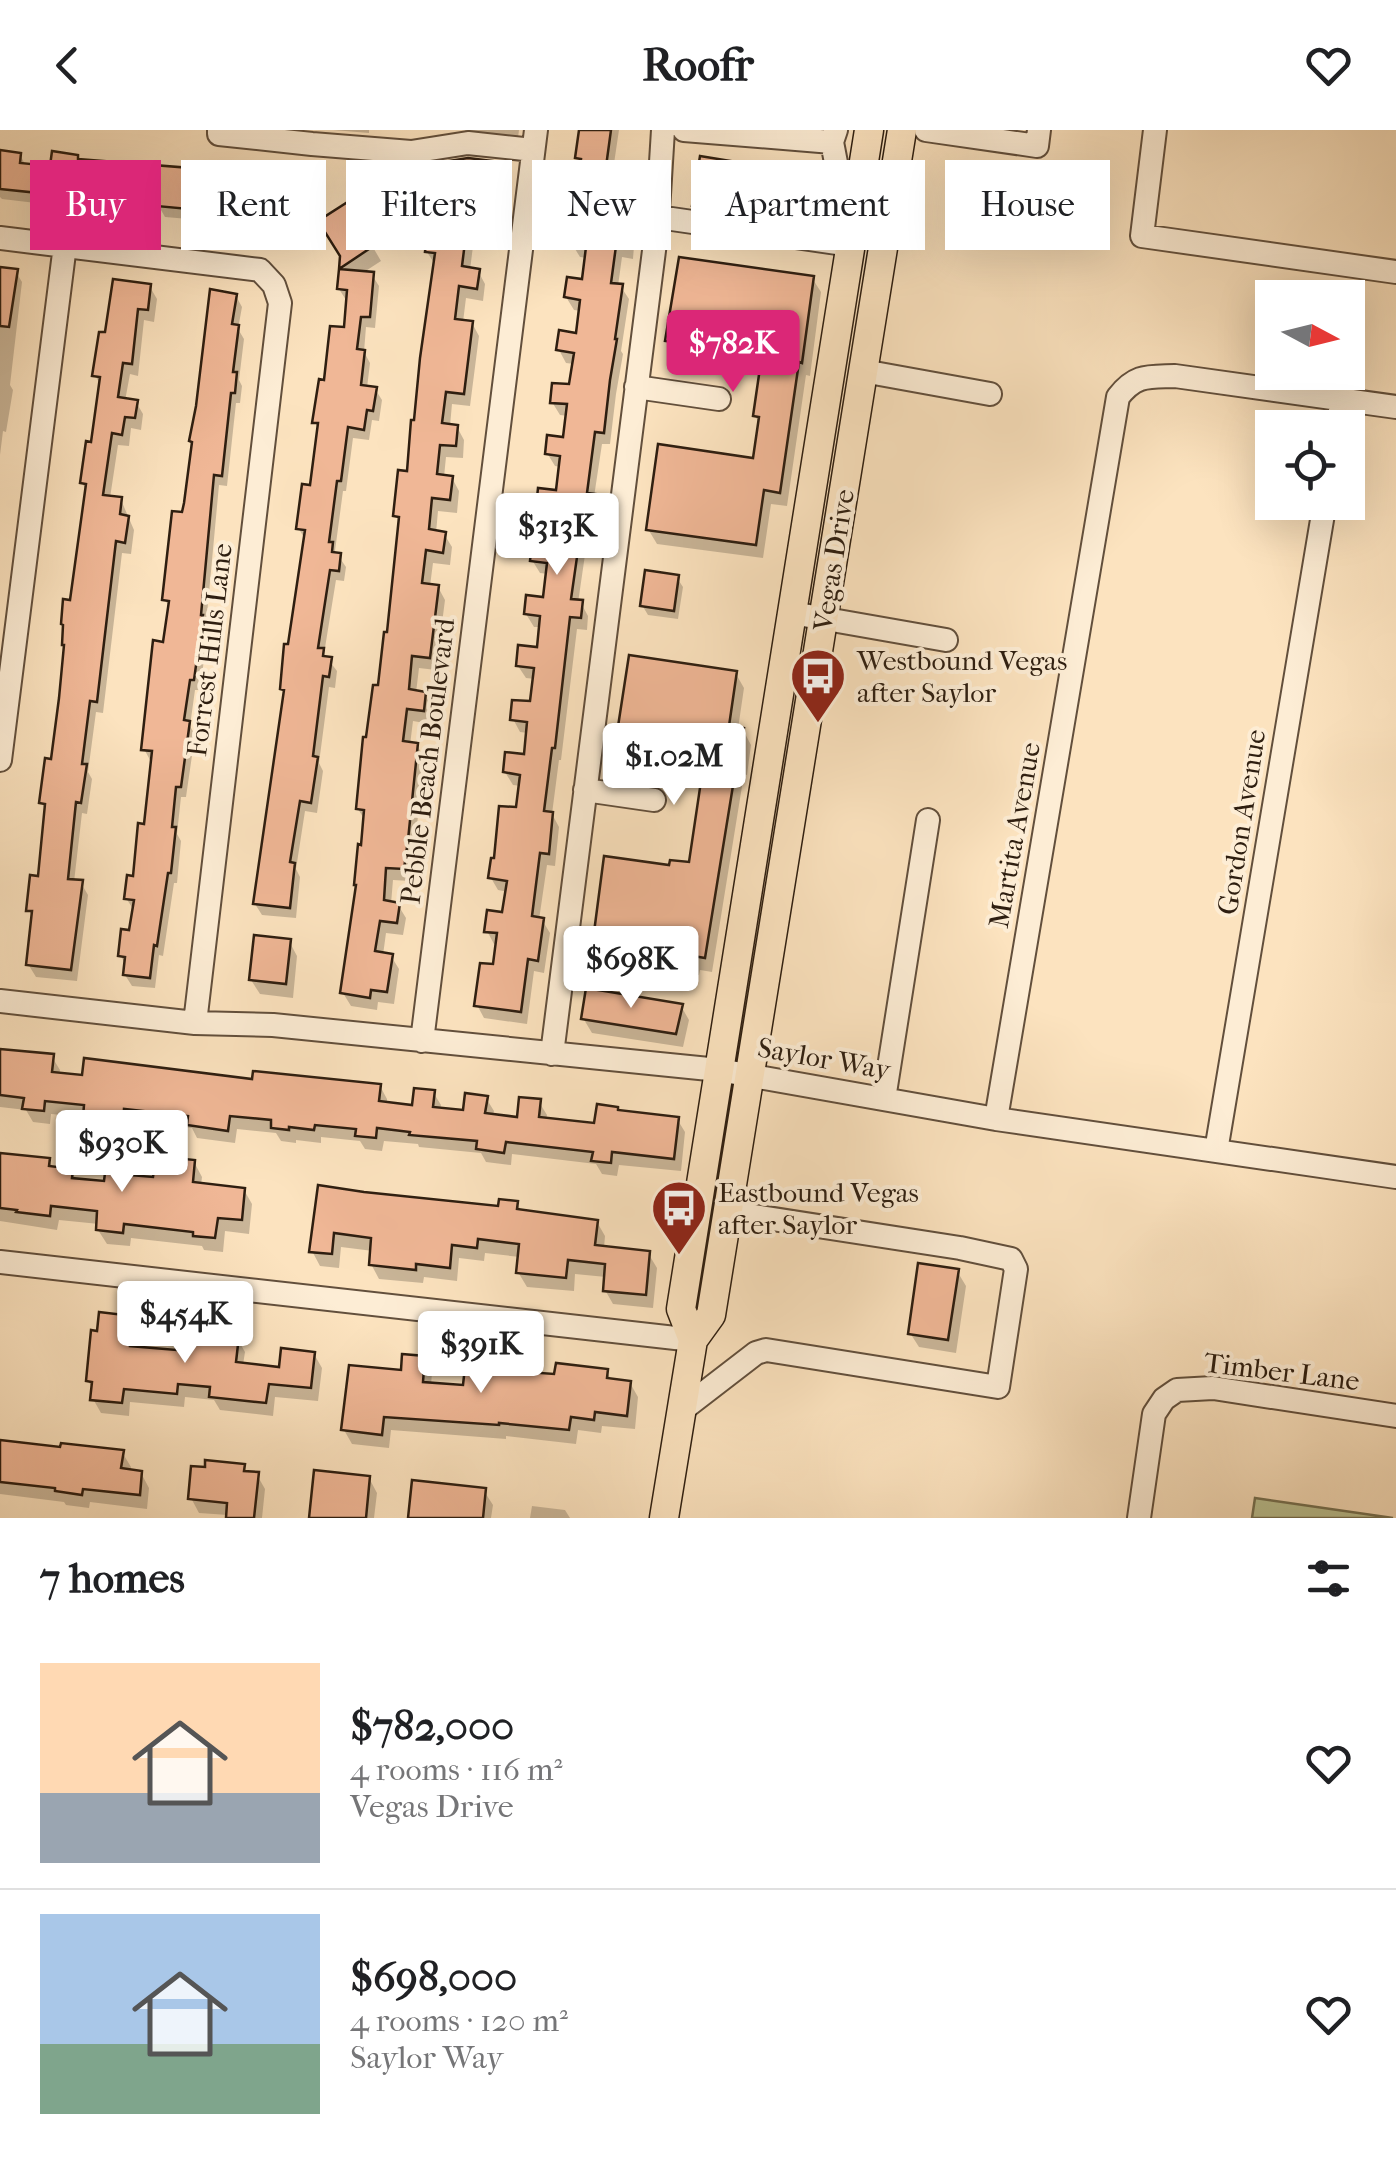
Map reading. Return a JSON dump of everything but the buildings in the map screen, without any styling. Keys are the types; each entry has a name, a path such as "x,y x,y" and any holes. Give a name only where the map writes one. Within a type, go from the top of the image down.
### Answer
{"main road":[{"name":"Vegas Drive","path":"864,160 869,130"},
{"name":"Vegas Drive","path":"664,1518 693,1340 711,1315 902,130"},
{"name":"Vegas Drive","path":"693,1340 681,1310 850,250"}],"street":[{"path":"219,130 219,134 411,152 468,143 534,140"},
{"path":"661,160 663,130"},
{"path":"684,130 834,136"},
{"path":"926,130 1038,146 1040,130"},
{"path":"1155,130 1142,236 1396,272"},
{"name":"Pebble Beach Boulevard","path":"422,1042 534,140"},
{"path":"0,238 30,241"},
{"path":"0,760 64,250"},
{"name":"Forrest Hills Lane","path":"104,250 260,270 274,285 280,303 195,1023"},
{"path":"552,1054 654,250"},
{"path":"864,371 990,394"},
{"name":"Martita Avenue","path":"996,1119 1118,396 1140,377 1175,376 1342,399"},
{"path":"636,387 718,399"},
{"path":"1340,410 1342,399 1396,407"},
{"name":"Gordon Avenue","path":"1216,1151 1322,520"},
{"path":"792,613 946,640"},
{"path":"585,790 654,800"},
{"path":"884,1099 928,820"},
{"name":"Saylor Way","path":"0,1001 195,1023 273,1026 719,1070 996,1119 1396,1177"},
{"path":"682,1410 756,1353 766,1350 998,1386 1016,1269 1010,1259 728,1212"},
{"path":"0,1262 693,1340"},
{"name":"Timber Lane","path":"1139,1518 1154,1414 1164,1399 1177,1390 1213,1388 1396,1416"}],"green space":[{"path":"1255,1498 1393,1518 1252,1518"}],"place":[{"name":"Westbound Vegas after Saylor","path":"818,725"},
{"name":"Eastbound Vegas after Saylor","path":"679,1257"}]}
